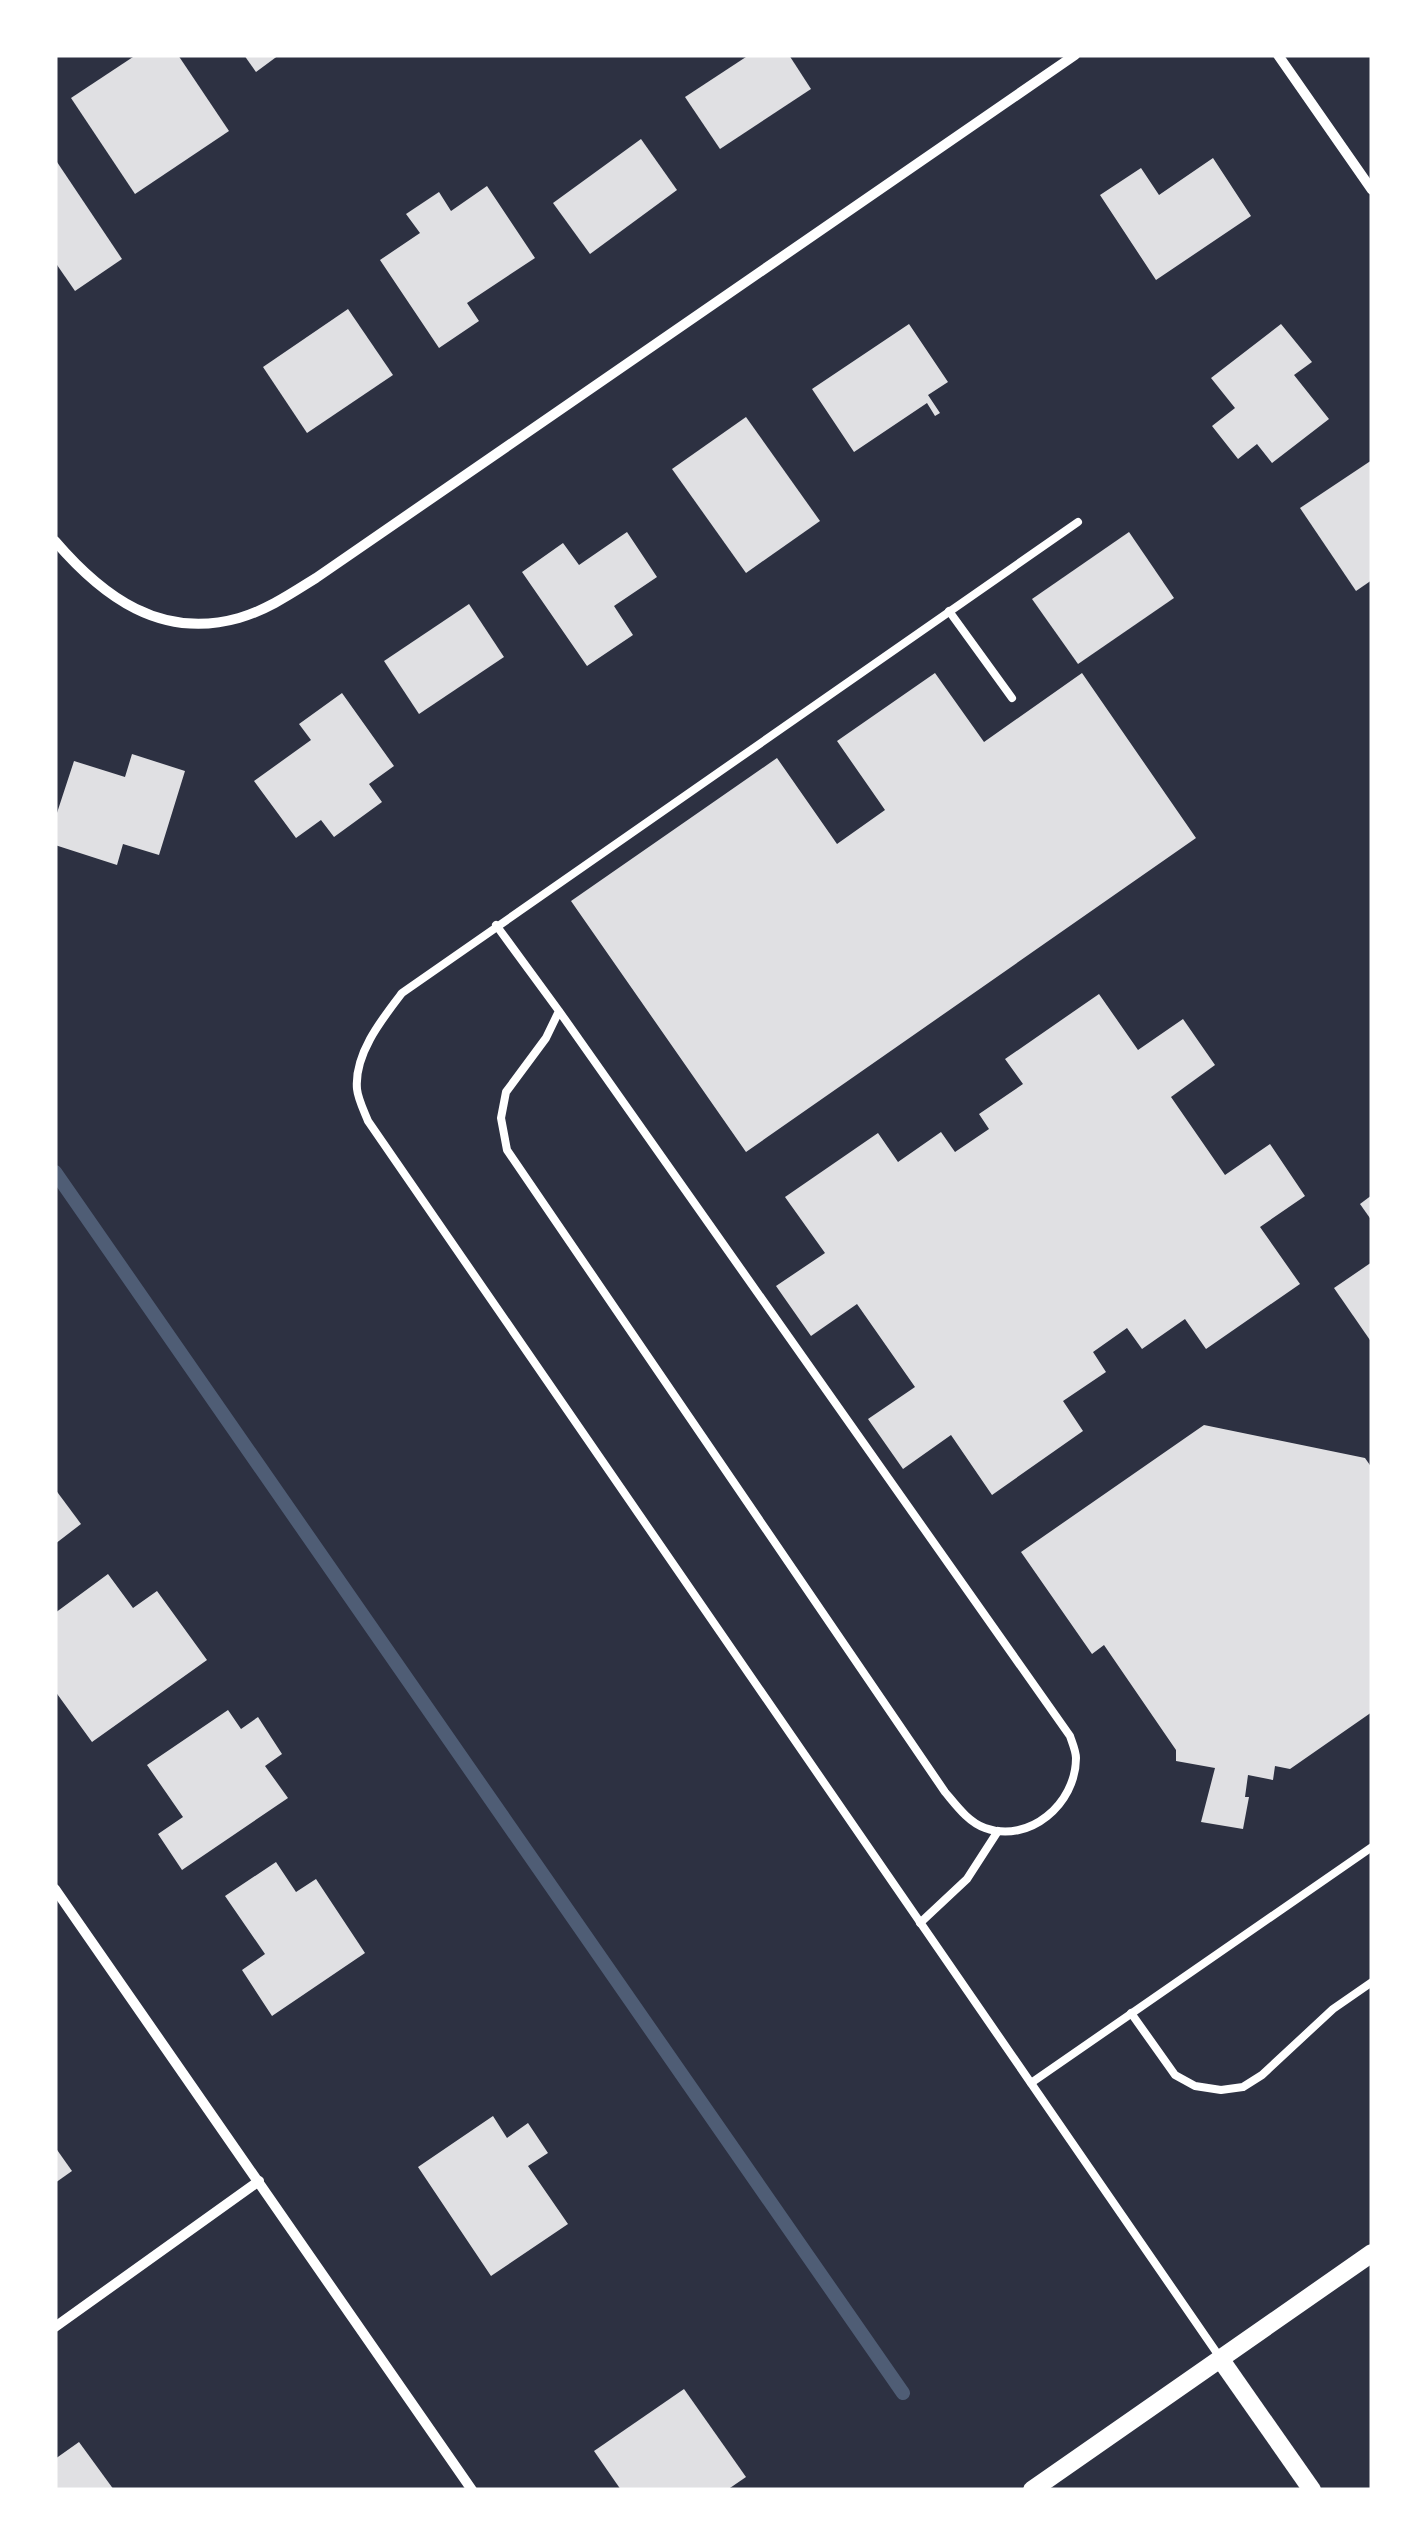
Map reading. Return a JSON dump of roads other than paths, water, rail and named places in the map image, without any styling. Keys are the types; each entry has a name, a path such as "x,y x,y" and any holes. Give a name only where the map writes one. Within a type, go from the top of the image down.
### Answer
{"street":[{"path":"55,541 96,586 118,602 146,614 209,623 240,618 278,602 1075,55"},
{"path":"1278,55 1372,190"},
{"path":"55,1889 472,2490"},
{"path":"55,2327 259,2182"},
{"path":"1032,2490 1372,2253"},
{"path":"1221,2360 1312,2490"}],"lane":[{"path":"1078,522 402,993 378,1025 360,1064 357,1090 368,1121 1221,2360"},
{"path":"949,611 1012,698"},
{"path":"496,925 560,1012 1070,1736 1076,1758 1069,1787 1043,1821 1020,1832 982,1828 944,1792 506,1150 501,1118 506,1092 560,1012"},
{"path":"920,1923 967,1879 998,1831"},
{"path":"1030,2083 1372,1846"},
{"path":"1132,2013 1175,2075 1195,2086 1221,2090 1243,2087 1262,2075 1334,2009 1372,1982"}],"waterway":[{"path":"55,1172 903,2393"}]}
